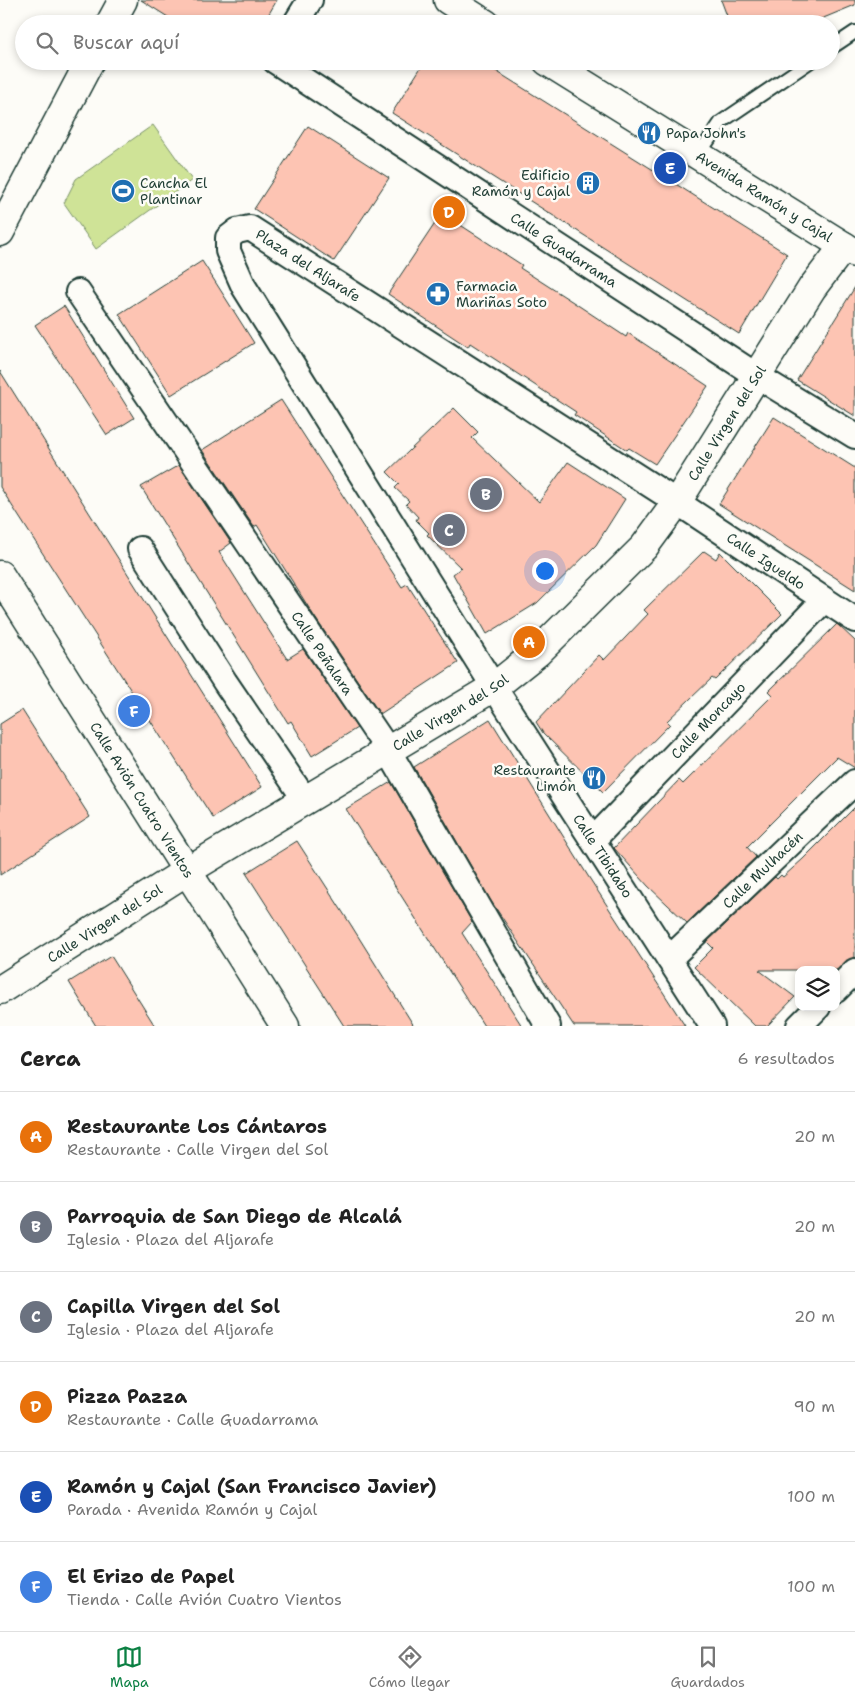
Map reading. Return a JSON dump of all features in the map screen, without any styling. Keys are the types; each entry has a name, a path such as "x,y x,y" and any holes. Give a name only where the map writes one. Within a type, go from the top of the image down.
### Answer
{"street":[{"path":"115,15 123,0"},
{"path":"301,15 310,0"},
{"path":"448,0 472,15"},
{"path":"0,232 85,70"},
{"name":"Calle Guadarrama","path":"289,70 757,376 855,436"},
{"name":"Avenida Ramón y Cajal","path":"562,70 851,246"},
{"name":"Plaza del Aljarafe","path":"494,687 244,288 228,251 228,238 237,231 250,228 677,502"},
{"name":"Calle Virgen del Sol","path":"0,990 187,871 494,687 538,652 644,547 677,502 812,288 851,246"},
{"name":"Calle Peñalara","path":"78,292 388,750 548,1026"},
{"name":"Calle Igueldo","path":"677,502 855,620"},
{"path":"140,550 235,697 306,801"},
{"name":"Calle Avión Cuatro Vientos","path":"0,575 285,1026"},
{"name":"Calle Moncayo","path":"593,840 824,600"},
{"name":"Calle Tibidabo","path":"494,687 712,1026"},
{"name":"Calle Mulhacén","path":"669,959 855,782"},
{"path":"840,986 855,971"},
{"path":"799,1026 814,1011"}],"lane":[{"path":"840,42 855,32"},
{"path":"699,154 721,122 798,70"}],"green space":[{"name":"Cancha El Plantinar","path":"153,125 192,180 96,249 64,203 76,179"}],"building":[{"path":"141,0 277,0 268,15 165,15"},
{"path":"721,0 855,0 855,5 831,15 727,15"},
{"name":"Edificio Ramón y Cajal","path":"419,70 494,70 787,254 739,334 392,113"},
{"path":"308,126 389,178 334,261 254,209"},
{"path":"442,213 522,265 520,268 626,337 628,333 708,386 655,464 629,448 627,450 574,415 576,412 470,343 468,347 388,294"},
{"path":"202,261 254,343 171,395 119,314"},
{"path":"855,287 855,416 797,380"},
{"path":"64,306 134,418 107,435 35,325"},
{"path":"0,371 262,787 213,818 0,487"},
{"path":"281,400 402,587 407,584 458,663 380,714 314,616 257,525 254,527 202,450"},
{"path":"454,408 478,432 472,438 539,502 568,462 625,499 596,545 537,603 487,634 453,574 461,568 427,535 429,533 416,520 418,517 406,504 409,501 395,488 399,484 387,472"},
{"path":"774,417 855,468 855,590 719,504"},
{"path":"179,465 231,543 219,552 287,659 303,649 357,728 312,756 291,721 288,723 141,487"},
{"path":"704,551 716,559 720,552 782,614 715,680 712,678 667,721 670,724 603,792 543,733 536,722 599,655 604,660 648,614 644,610"},
{"path":"837,624 855,641 855,768 837,757 747,847 756,857 687,923 648,886 614,848 679,780 683,784 773,695 769,691"},
{"path":"22,710 90,817 0,875 0,724"},
{"path":"490,719 685,1026 574,1026 491,901 414,767"},
{"path":"391,782 472,922 462,933 522,1026 484,1026 346,809"},
{"path":"855,807 855,958 846,961 840,967 795,966 795,970 759,970 795,997 767,1026 755,1026 694,967 713,948 707,942 775,877 777,879 781,875 783,877"},
{"path":"297,841 414,1026 344,1026 246,873"},
{"path":"111,956 155,1026 96,1026 69,982"}],"place":[{"name":"Papa John's","path":"649,133"},
{"name":"Ramón y Cajal (San Francisco Javier)","path":"670,168"},
{"name":"Edificio Ramón y Cajal","path":"588,183"},
{"name":"Cancha El Plantinar","path":"123,191"},
{"name":"Pizza Pazza","path":"449,212"},
{"name":"Farmacia Mariñas Soto","path":"438,294"},
{"name":"Parroquia de San Diego de Alcalá","path":"486,494"},
{"name":"Capilla Virgen del Sol","path":"449,530"},
{"name":"Restaurante Los Cántaros","path":"529,642"},
{"name":"El Erizo de Papel","path":"134,711"},
{"name":"Restaurante Limón","path":"594,778"}]}
